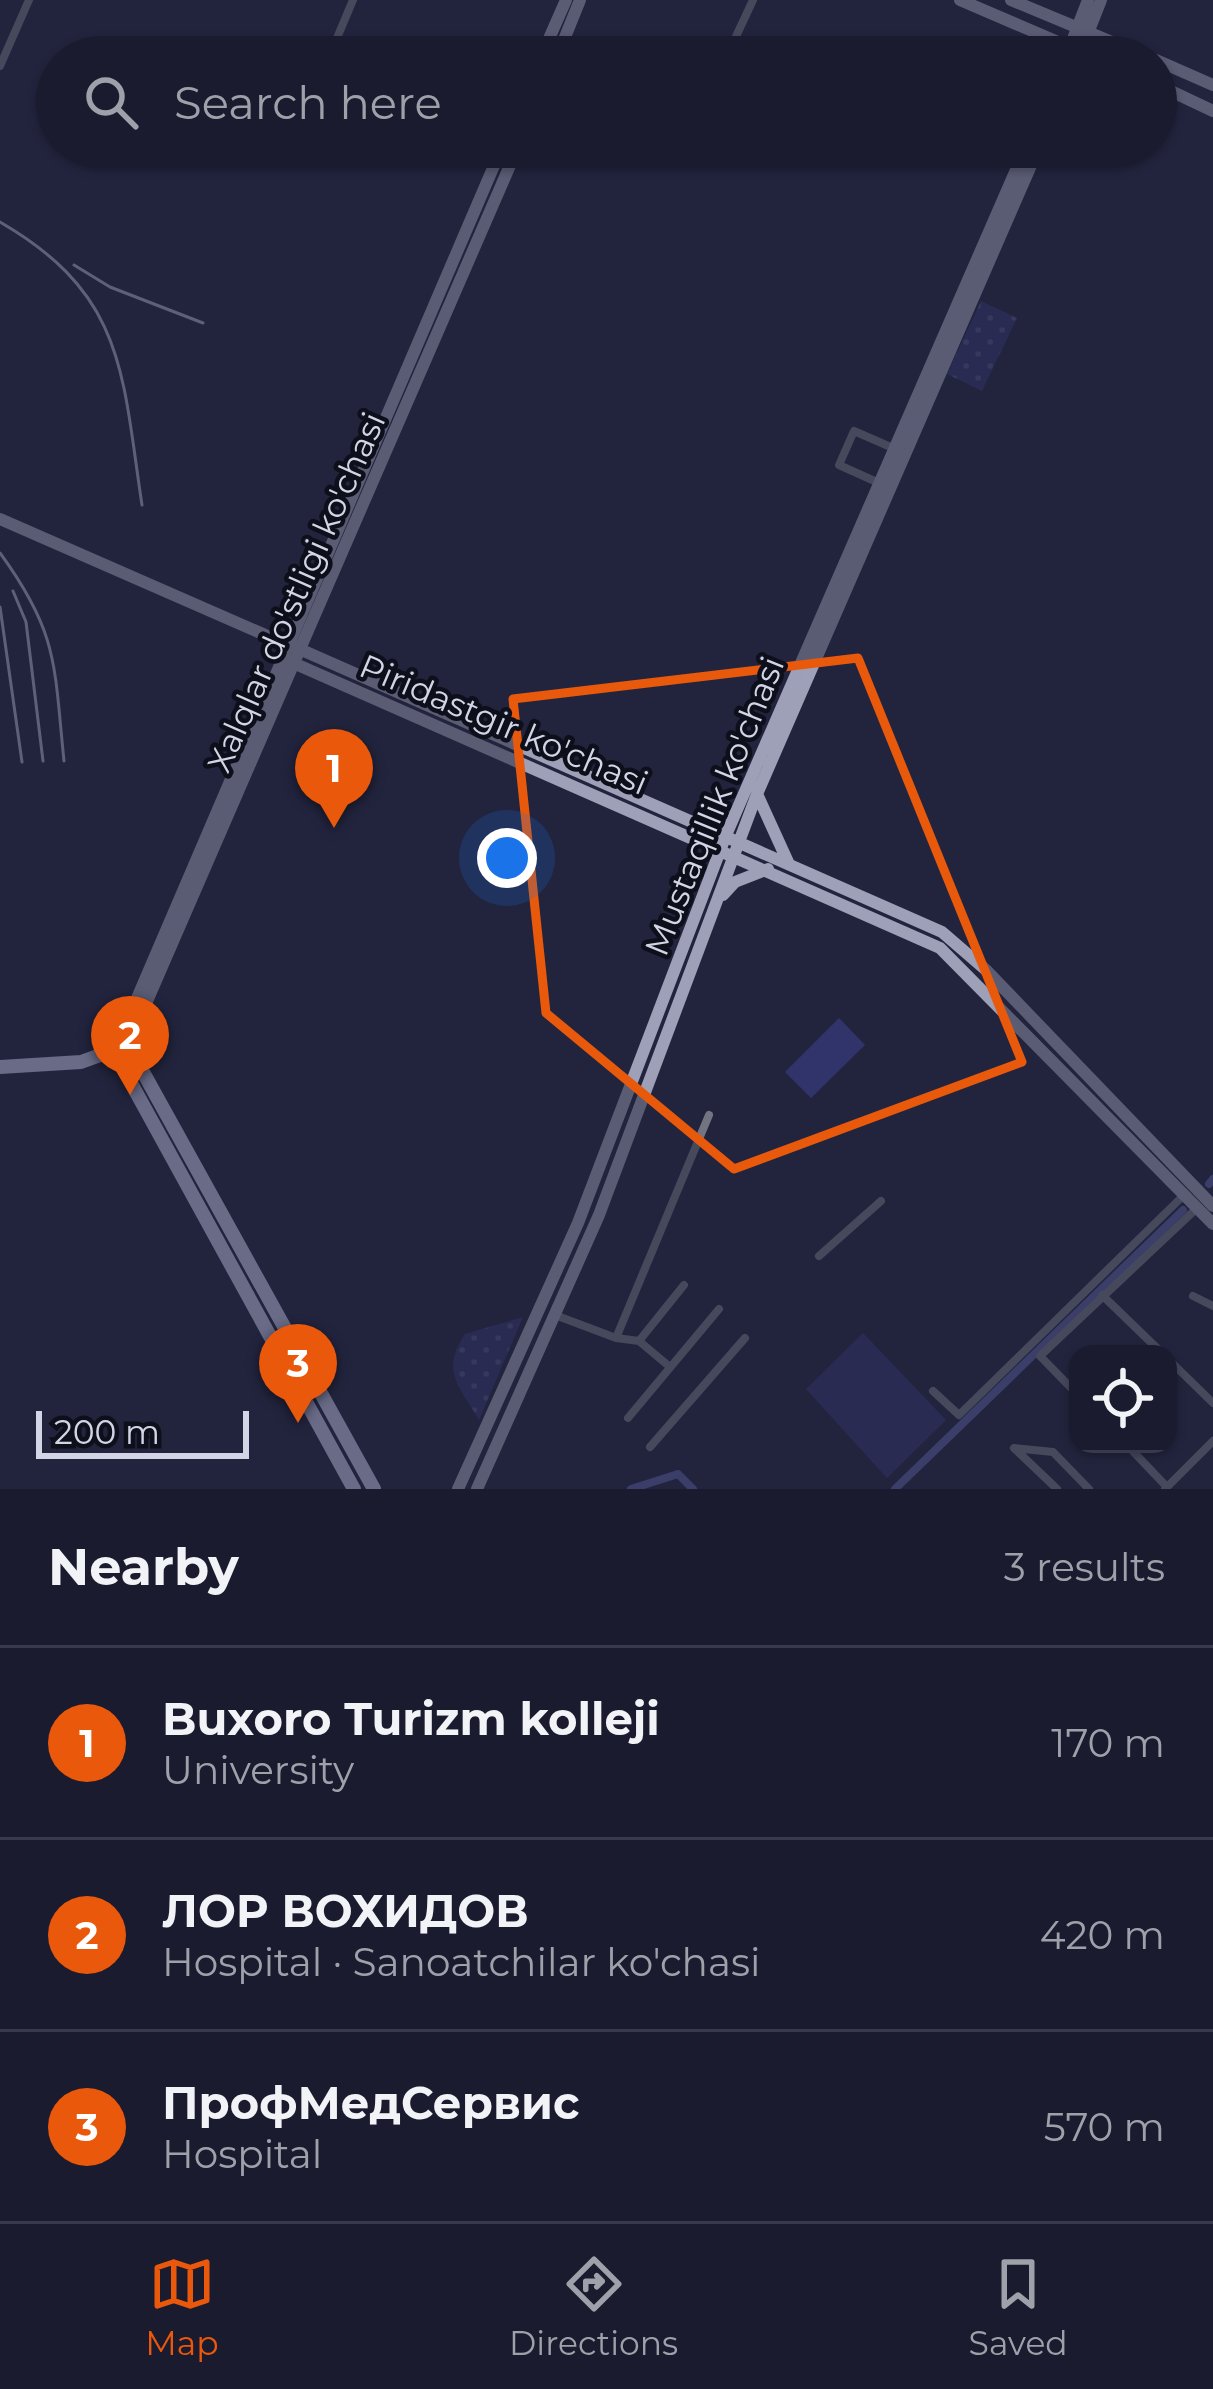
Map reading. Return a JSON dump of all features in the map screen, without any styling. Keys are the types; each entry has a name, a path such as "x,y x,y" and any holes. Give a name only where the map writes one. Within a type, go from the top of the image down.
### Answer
{"main road":[{"path":"551,36 566,0"},
{"path":"565,36 580,0"},
{"path":"960,0 1038,36"},
{"path":"1011,0 1097,36"},
{"path":"1082,36 1088,0"},
{"path":"1083,30 1101,0"},
{"path":"1177,70 1213,86"},
{"path":"1177,94 1213,111"},
{"name":"Xalqlar do'stligi ko'chasi","path":"124,1055 493,168"},
{"name":"Xalqlar do'stligi ko'chasi","path":"291,652 509,168"},
{"name":"Mustaqillik ko'chasi","path":"1017,183 1021,168"},
{"name":"Mustaqillik ko'chasi","path":"458,1489 544,1300 788,710 1026,168"},
{"name":"Mustaqillik ko'chasi","path":"852,562 879,483 940,361"},
{"name":"Piridastgir ko'chasi","path":"0,519 520,753 730,845 789,863 942,932 1189,1190 1213,1206"},
{"name":"Mustaqillik ko'chasi","path":"478,1489 636,1120 719,901 730,845 757,794 788,710"},
{"path":"757,794 789,863"},
{"name":"Piridastgir ko'chasi","path":"730,845 768,869 917,936 981,975"},
{"path":"719,901 735,881 768,869"},
{"path":"0,1070 124,1055 303,1375 374,1489"},
{"path":"621,1114 636,1120"},
{"name":"Piridastgir ko'chasi","path":"1189,1190 1197,1208 1213,1224"},
{"path":"544,1300 557,1311"},
{"path":"303,1375 354,1489"}],"street":[{"path":"0,66 29,0"},
{"path":"338,36 353,0"},
{"path":"736,36 753,0"},
{"path":"879,483 838,465 854,431 895,448"},
{"path":"616,1338 709,1115"},
{"path":"933,1390 959,1415 1189,1190"},
{"path":"819,1256 880,1201"},
{"path":"1069,1386 1040,1356 1197,1208"},
{"path":"640,1341 685,1285"},
{"path":"1102,1295 1154,1345"},
{"path":"1192,1296 1213,1306"},
{"path":"628,1418 719,1309"},
{"path":"557,1311 616,1338 640,1341 670,1367"},
{"path":"650,1447 745,1339"},
{"path":"1177,1367 1213,1402"},
{"path":"1134,1453 1166,1488 1213,1441"},
{"path":"1057,1489 1014,1448 1053,1452 1089,1489"}],"highlighted area":[{"path":"858,658 1022,1062 734,1169 546,1013 513,699"}],"shaded area":[{"path":"981,301 1017,318 982,391 947,374"},
{"path":"839,1018 865,1045 811,1098 785,1072"},
{"path":"523,1317 479,1420 455,1378 458,1347 465,1334"},
{"path":"863,1333 946,1420 887,1478 806,1389"}],"waterway":[{"path":"1209,1184 1213,1179"},
{"path":"895,1489 1183,1210"},
{"path":"631,1489 678,1474 693,1489"}],"railway":[{"path":"0,222 73,279 95,309 122,377 142,505"},
{"path":"74,265 110,287 203,323"},
{"path":"0,553 44,629 55,674 64,761"},
{"path":"13,591 26,622 43,761"},
{"path":"0,607 22,762"}],"place":[{"name":"Buxoro Turizm kolleji","path":"334,828"},
{"name":"ЛОР ВОХИДОВ","path":"130,1095"},
{"name":"ПрофМедСервис","path":"298,1423"}]}
